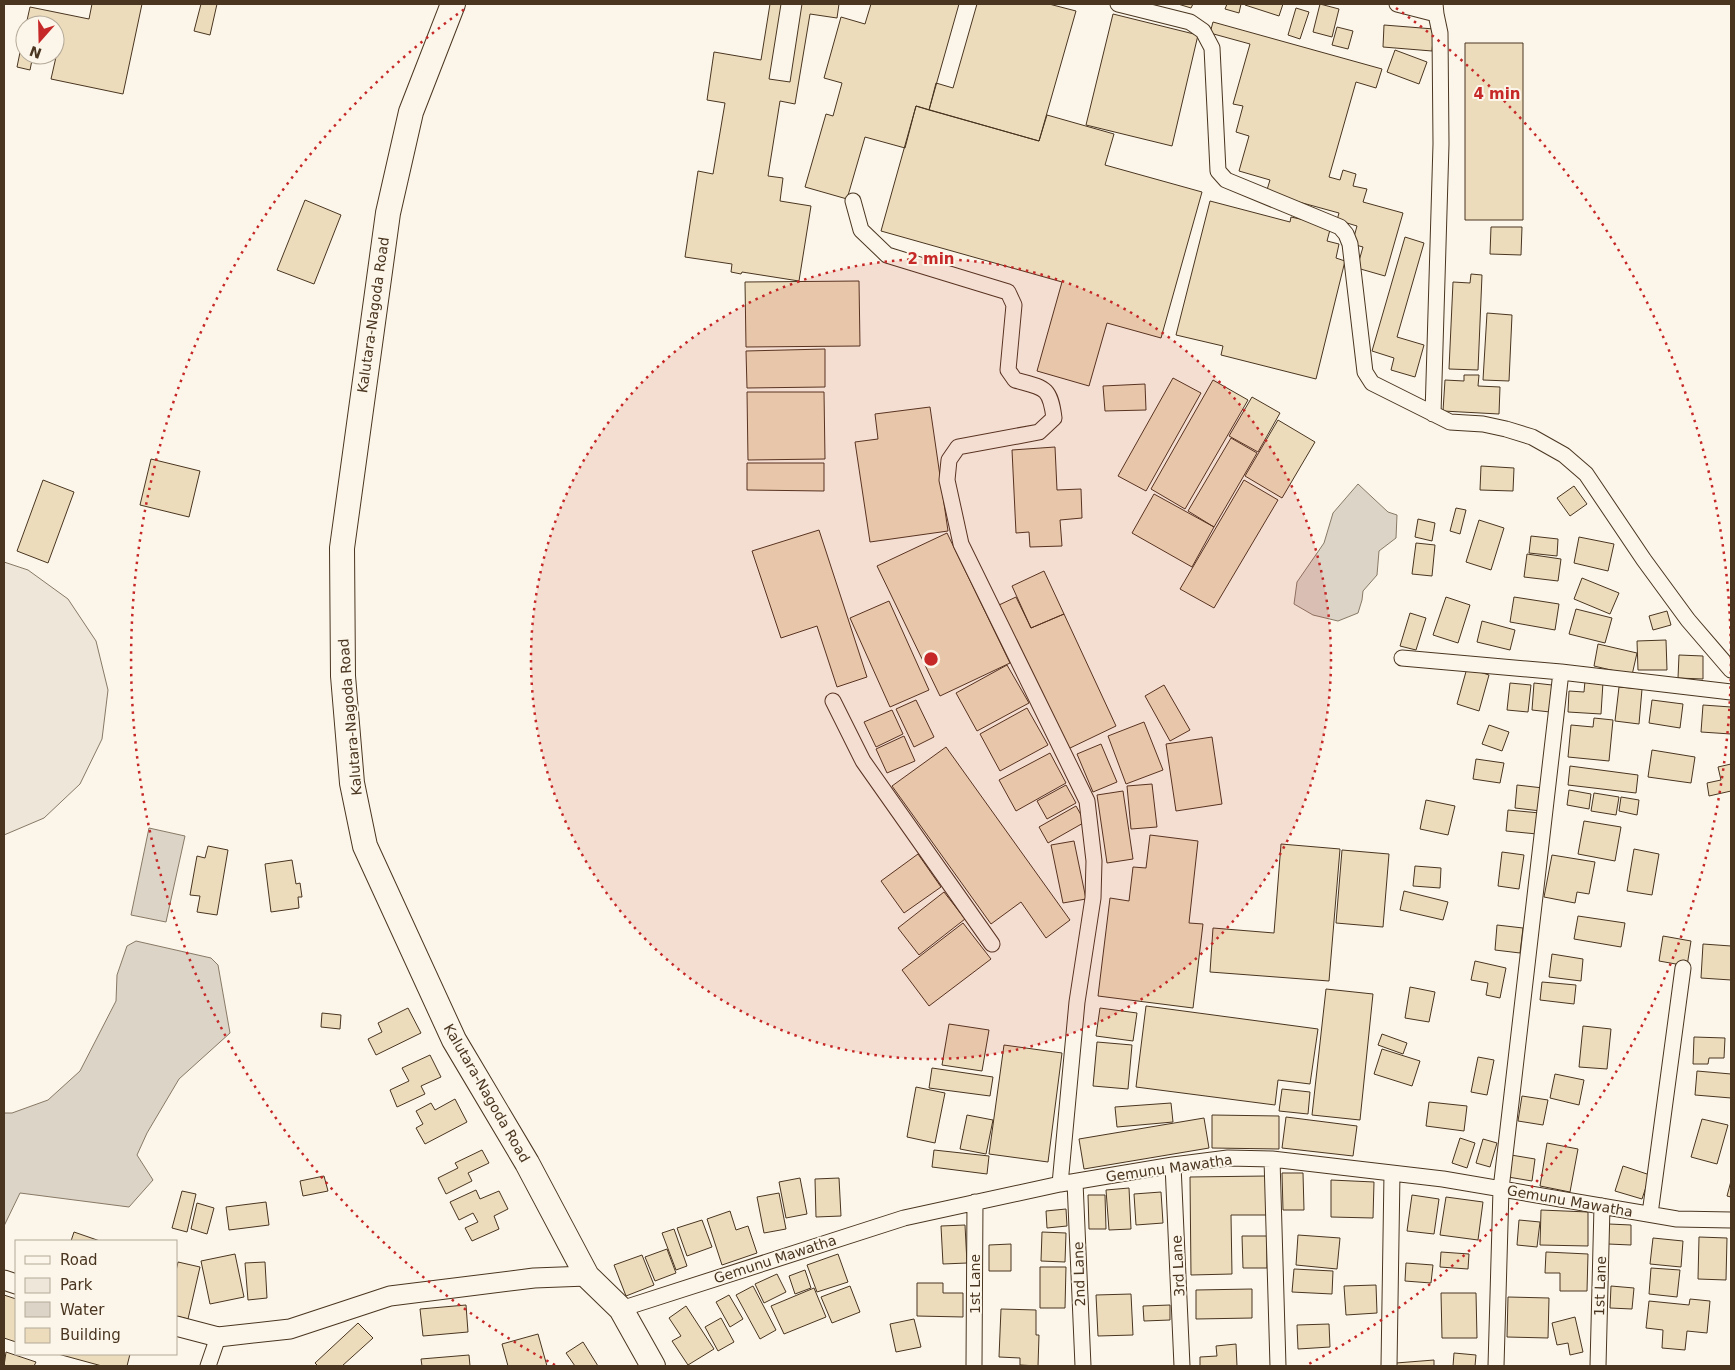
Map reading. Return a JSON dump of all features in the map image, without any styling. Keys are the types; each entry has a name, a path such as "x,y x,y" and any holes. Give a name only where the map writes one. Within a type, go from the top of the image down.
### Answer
{"main road":[{"name":"Kalutara-Nagoda Road","path":"452,4 411,112 388,213 342,548 343,676 352,783 366,846 454,1040 527,1163 586,1276 621,1309 653,1366"}],"street":[{"path":"1118,4 1190,22 1203,31 1212,48 1218,171 1226,180 1340,227 1346,234 1350,244 1365,372 1372,383 1450,422 1483,424 1506,429 1532,438 1564,455 1586,474 1644,560 1688,620 1731,670"},
{"path":"1397,4 1435,9 1440,33 1441,144 1434,414"},
{"name":"2nd Lane","path":"853,201 861,230 887,255 1008,292 1014,306 1008,370 1015,380 1040,387 1051,398 1054,418 1039,432 958,447 949,460 947,480 961,544 1087,801 1094,861 1093,898 1077,1002 1068,1183 1083,1366"},
{"path":"1402,658 1560,672 1731,692"},
{"path":"1496,1366 1501,1189 1560,672"},
{"path":"833,700 863,761 992,944"},
{"path":"1650,1214 1683,968"},
{"name":"Gemunu Mawatha","path":"621,1309 904,1218 1068,1183 1173,1165 1228,1158 1272,1159 1443,1179 1677,1219 1731,1220"},
{"path":"1272,1159 1278,1366"},
{"name":"3rd Lane","path":"1173,1165 1182,1366"},
{"path":"1389,1366 1392,1174"},
{"name":"1st Lane","path":"974,1366 975,1202"},
{"name":"1st Lane","path":"1598,1366 1602,1206"},
{"path":"178,1327 218,1337 290,1328 390,1296 534,1278 586,1276"},
{"path":"208,1366 218,1337"}],"green space":[{"path":"4,562 28,570 68,599 96,641 108,690 102,739 80,784 44,818 4,835"}],"water":[{"path":"1358,484 1388,512 1397,515 1396,538 1379,551 1377,575 1363,591 1358,613 1338,621 1313,615 1294,604 1297,582 1324,543 1333,513"},
{"path":"149,828 185,836 166,922 131,915"},
{"path":"136,941 211,958 218,965 230,1033 179,1079 147,1133 137,1155 153,1180 129,1207 20,1193 4,1226 4,1113 12,1113 48,1100 80,1071 116,1001 117,975 127,946"}],"building":[{"path":"92,4 142,4 123,94 51,79 54,65 65,65 65,15 28,15 30,7 89,19"},
{"path":"201,4 217,4 210,35 194,31"},
{"path":"770,4 781,4 769,79 790,82 802,4 839,4 837,18 810,14 795,104 780,101 768,176 783,178 780,201 811,206 799,281 731,272 732,264 685,257 698,171 713,174 725,103 707,100 714,52 761,60"},
{"path":"871,4 959,4 929,110 916,106 905,148 865,137 847,199 805,187 826,114 833,116 842,83 824,78 841,17 865,24"},
{"path":"977,4 1049,4 1076,11 1039,141 929,110 936,83 953,88"},
{"path":"1178,4 1193,4 1191,8"},
{"path":"1227,4 1241,4 1239,13 1225,9"},
{"path":"1246,4 1283,4 1279,16"},
{"path":"1320,4 1339,9 1332,37 1313,32"},
{"path":"1296,8 1309,12 1300,39 1288,35"},
{"path":"1113,14 1198,35 1172,146 1086,125"},
{"path":"1213,22 1382,69 1376,88 1356,82 1329,177 1340,180 1343,170 1356,174 1353,186 1367,189 1363,202 1403,213 1385,276 1357,268 1363,247 1352,244 1357,226 1337,220 1339,213 1266,193 1270,180 1239,171 1249,136 1236,132 1243,106 1233,104 1250,44 1210,33"},
{"path":"1384,25 1434,29 1432,51 1383,47"},
{"path":"1337,27 1353,31 1348,49 1332,45"},
{"path":"1465,43 1523,43 1523,220 1465,220"},
{"path":"1395,50 1427,62 1419,84 1387,72"},
{"path":"17,65 31,65 30,70 17,67"},
{"path":"916,106 1039,141 1047,115 1114,134 1105,165 1202,192 1161,338 1107,323 1089,386 1037,371 1062,282 881,231"},
{"path":"305,200 341,215 314,284 277,270"},
{"path":"1210,201 1290,222 1291,217 1331,226 1327,241 1339,244 1336,258 1345,261 1316,379 1221,355 1223,346 1176,335"},
{"path":"1491,227 1522,227 1521,255 1490,254"},
{"path":"1405,237 1424,243 1397,337 1424,345 1415,377 1391,370 1394,358 1372,351"},
{"path":"1471,274 1482,275 1478,370 1449,369 1453,282 1470,283"},
{"path":"859,281 860,346 746,347 745,282"},
{"path":"1487,313 1512,315 1509,381 1483,380"},
{"path":"825,349 825,387 747,388 746,351"},
{"path":"1464,375 1479,375 1478,386 1500,387 1499,414 1443,411 1445,380 1464,381"},
{"path":"1173,378 1201,393 1146,491 1118,476"},
{"path":"1213,380 1248,400 1185,509 1151,489"},
{"path":"1145,384 1146,410 1105,411 1103,386"},
{"path":"747,392 824,392 825,459 748,460"},
{"path":"1252,397 1280,413 1258,452 1229,436"},
{"path":"930,407 948,531 870,542 855,442 878,439 875,414"},
{"path":"1278,420 1315,442 1282,498 1245,476"},
{"path":"1231,438 1257,453 1214,527 1188,511"},
{"path":"1055,447 1057,490 1081,489 1082,518 1060,520 1062,546 1030,547 1029,532 1016,533 1012,450"},
{"path":"151,459 200,471 189,517 140,505"},
{"path":"747,463 824,463 824,491 747,490"},
{"path":"1481,466 1514,468 1513,491 1480,490"},
{"path":"43,480 74,492 48,563 17,551"},
{"path":"1244,480 1278,500 1214,608 1180,589"},
{"path":"1574,486 1587,504 1570,516 1557,498"},
{"path":"1154,494 1214,527 1192,567 1132,533"},
{"path":"1456,508 1466,510 1460,534 1450,531"},
{"path":"1418,519 1435,523 1432,541 1415,537"},
{"path":"1479,520 1504,528 1491,570 1466,562"},
{"path":"819,530 867,677 837,687 817,626 781,638 752,551"},
{"path":"947,533 1010,663 940,696 877,566"},
{"path":"1531,536 1558,539 1557,556 1529,553"},
{"path":"1579,537 1614,544 1608,571 1574,563"},
{"path":"1416,543 1435,545 1432,576 1412,574"},
{"path":"1527,554 1561,559 1558,581 1524,577"},
{"path":"1044,571 1064,614 1031,628 1012,586"},
{"path":"1582,578 1619,593 1610,614 1574,599"},
{"path":"1016,597 1031,628 1064,614 1116,726 1068,749 999,605"},
{"path":"1446,597 1470,605 1458,643 1433,635"},
{"path":"1514,597 1559,604 1555,630 1510,622"},
{"path":"889,601 929,690 890,707 850,618"},
{"path":"1576,609 1612,618 1605,643 1569,634"},
{"path":"1667,611 1671,625 1653,630 1649,616"},
{"path":"1410,613 1426,618 1416,650 1400,646"},
{"path":"1482,621 1515,630 1510,650 1477,642"},
{"path":"1666,640 1667,670 1638,670 1637,641"},
{"path":"1598,644 1637,653 1632,675 1594,666"},
{"path":"1679,655 1703,656 1703,679 1678,678"},
{"path":"1007,665 1029,703 977,731 956,693"},
{"path":"1467,668 1489,675 1479,711 1457,704"},
{"path":"1585,681 1603,682 1601,714 1568,712 1569,691 1584,692"},
{"path":"1510,683 1531,685 1528,712 1507,710"},
{"path":"1534,683 1552,685 1550,712 1532,710"},
{"path":"1164,685 1190,730 1170,741 1145,696"},
{"path":"1619,687 1642,689 1639,724 1615,721"},
{"path":"916,700 934,737 914,747 896,709"},
{"path":"1652,700 1683,704 1680,728 1649,723"},
{"path":"1703,705 1731,707 1731,734 1701,732"},
{"path":"1027,708 1048,745 1000,771 980,734"},
{"path":"892,710 903,734 876,747 864,722"},
{"path":"1594,718 1613,720 1609,761 1568,757 1571,725 1593,727"},
{"path":"1144,722 1163,770 1126,784 1108,736"},
{"path":"1489,725 1509,732 1502,751 1482,744"},
{"path":"904,736 915,761 887,773 876,749"},
{"path":"1212,737 1222,804 1176,811 1166,744"},
{"path":"1101,744 1117,782 1093,792 1077,754"},
{"path":"946,747 1070,920 1046,938 1021,902 991,924 892,786"},
{"path":"1652,750 1695,757 1691,783 1648,777"},
{"path":"1050,753 1066,783 1016,811 999,780"},
{"path":"1476,759 1504,763 1500,783 1473,779"},
{"path":"1731,764 1731,791 1709,796 1707,783 1721,780 1718,767"},
{"path":"1570,766 1638,775 1636,793 1568,785"},
{"path":"1152,784 1157,827 1131,829 1127,786"},
{"path":"1066,785 1076,803 1047,819 1037,801"},
{"path":"1517,785 1543,788 1541,811 1515,808"},
{"path":"1569,790 1591,794 1589,809 1567,805"},
{"path":"1123,791 1133,859 1107,863 1097,795"},
{"path":"1594,793 1619,797 1616,815 1591,811"},
{"path":"1621,797 1639,800 1637,815 1619,811"},
{"path":"1426,800 1455,806 1448,835 1420,829"},
{"path":"1076,806 1085,822 1048,843 1039,827"},
{"path":"1508,810 1540,813 1537,834 1506,831"},
{"path":"1584,821 1621,827 1615,861 1578,854"},
{"path":"1150,835 1198,841 1189,923 1203,924 1193,1008 1098,996 1110,898 1129,901 1133,867 1146,868"},
{"path":"1074,841 1086,899 1063,903 1051,845"},
{"path":"1281,844 1340,849 1329,981 1210,972 1213,928 1274,933"},
{"path":"208,846 228,850 217,915 197,912 200,896 190,895 197,856 205,858"},
{"path":"1634,849 1659,854 1652,895 1627,891"},
{"path":"1342,850 1389,854 1383,927 1336,923"},
{"path":"1502,852 1524,855 1519,889 1498,886"},
{"path":"918,854 941,887 904,913 881,881"},
{"path":"1552,855 1595,862 1589,894 1577,892 1575,903 1544,897"},
{"path":"292,860 296,884 300,883 302,897 298,897 299,908 271,912 265,864"},
{"path":"1415,866 1441,868 1440,888 1413,886"},
{"path":"1404,891 1448,902 1443,920 1400,910"},
{"path":"944,892 965,919 919,955 898,928"},
{"path":"1578,916 1625,923 1621,947 1574,939"},
{"path":"963,923 991,959 929,1006 902,970"},
{"path":"1497,925 1523,928 1520,953 1495,950"},
{"path":"1663,936 1691,941 1687,966 1659,961"},
{"path":"1703,944 1731,946 1731,980 1701,978"},
{"path":"1552,954 1583,959 1581,981 1549,977"},
{"path":"1475,961 1506,968 1500,998 1486,995 1488,983 1471,980"},
{"path":"1542,982 1576,985 1574,1004 1540,1000"},
{"path":"1410,987 1435,992 1429,1022 1405,1018"},
{"path":"1326,989 1373,994 1360,1120 1312,1115"},
{"path":"1146,1006 1318,1029 1310,1084 1278,1080 1275,1105 1136,1087"},
{"path":"408,1008 421,1033 376,1055 368,1039 382,1032 378,1023"},
{"path":"1100,1008 1137,1013 1133,1041 1096,1036"},
{"path":"322,1013 341,1015 340,1029 321,1027"},
{"path":"949,1024 989,1030 982,1071 942,1065"},
{"path":"1583,1026 1611,1029 1607,1069 1579,1067"},
{"path":"1382,1034 1407,1043 1403,1054 1378,1045"},
{"path":"1694,1037 1725,1038 1724,1058 1709,1058 1708,1064 1693,1064"},
{"path":"1097,1042 1132,1045 1128,1089 1093,1086"},
{"path":"1004,1045 1062,1053 1048,1162 989,1154"},
{"path":"1382,1049 1420,1061 1412,1086 1374,1074"},
{"path":"430,1055 441,1077 421,1086 425,1094 397,1107 390,1090 409,1081 402,1068"},
{"path":"1478,1057 1494,1060 1487,1095 1471,1092"},
{"path":"932,1068 993,1077 990,1096 929,1088"},
{"path":"1697,1071 1731,1074 1731,1098 1695,1095"},
{"path":"1555,1074 1584,1080 1579,1105 1550,1098"},
{"path":"916,1087 945,1093 935,1143 907,1137"},
{"path":"1282,1089 1310,1092 1308,1114 1279,1111"},
{"path":"1522,1096 1548,1100 1543,1125 1518,1121"},
{"path":"455,1099 467,1122 425,1144 416,1128 423,1124 416,1111 431,1103 435,1110"},
{"path":"1429,1102 1467,1106 1464,1131 1426,1126"},
{"path":"1171,1103 1173,1122 1117,1127 1115,1107"},
{"path":"967,1115 993,1120 986,1154 960,1149"},
{"path":"1212,1115 1279,1116 1279,1149 1212,1148"},
{"path":"1286,1117 1357,1126 1353,1156 1282,1148"},
{"path":"1204,1118 1209,1148 1084,1169 1079,1139"},
{"path":"1702,1119 1728,1125 1717,1164 1691,1157"},
{"path":"1460,1138 1475,1143 1467,1168 1452,1163"},
{"path":"1483,1139 1497,1143 1490,1167 1476,1163"},
{"path":"1547,1143 1578,1149 1570,1192 1540,1186"},
{"path":"482,1150 489,1163 468,1173 472,1181 446,1194 438,1178 458,1168 455,1163"},
{"path":"934,1150 989,1156 987,1174 932,1167"},
{"path":"1511,1155 1535,1159 1532,1181 1508,1177"},
{"path":"1623,1166 1650,1175 1642,1199 1615,1191"},
{"path":"1282,1173 1303,1173 1304,1210 1283,1210"},
{"path":"324,1176 328,1191 303,1196 300,1181"},
{"path":"1266,1176 1267,1215 1231,1215 1232,1274 1191,1275 1190,1177"},
{"path":"800,1178 807,1214 786,1218 779,1182"},
{"path":"839,1178 841,1216 816,1217 815,1179"},
{"path":"1331,1180 1374,1182 1373,1218 1331,1217"},
{"path":"1731,1181 1731,1197 1727,1196"},
{"path":"1129,1188 1131,1229 1109,1230 1106,1190"},
{"path":"476,1190 480,1199 499,1191 508,1209 494,1216 499,1229 472,1241 465,1228 478,1222 473,1213 459,1220 450,1202"},
{"path":"182,1191 196,1194 187,1232 172,1228"},
{"path":"1161,1192 1163,1223 1136,1225 1134,1194"},
{"path":"779,1193 786,1229 764,1233 757,1197"},
{"path":"1088,1195 1105,1195 1106,1229 1089,1229"},
{"path":"1412,1195 1439,1199 1434,1234 1407,1231"},
{"path":"1446,1197 1483,1202 1478,1240 1440,1235"},
{"path":"266,1202 269,1225 229,1230 226,1207"},
{"path":"197,1203 214,1208 207,1234 191,1229"},
{"path":"1066,1209 1067,1226 1047,1228 1046,1211"},
{"path":"1541,1210 1588,1212 1588,1246 1540,1245"},
{"path":"730,1211 736,1230 748,1226 757,1253 722,1265 707,1219"},
{"path":"702,1220 712,1247 687,1256 677,1228"},
{"path":"1519,1220 1540,1222 1537,1247 1517,1245"},
{"path":"1609,1224 1631,1225 1631,1245 1608,1244"},
{"path":"965,1225 967,1263 943,1264 941,1226"},
{"path":"674,1229 687,1266 676,1270 662,1233"},
{"path":"74,1232 97,1240 71,1240"},
{"path":"1042,1232 1066,1233 1065,1262 1041,1261"},
{"path":"1298,1235 1340,1238 1337,1269 1296,1265"},
{"path":"1242,1236 1267,1236 1267,1268 1243,1268"},
{"path":"1699,1237 1727,1238 1726,1280 1698,1279"},
{"path":"1653,1238 1683,1241 1681,1267 1650,1264"},
{"path":"1011,1244 1011,1271 989,1271 989,1245"},
{"path":"667,1249 676,1273 655,1281 645,1257"},
{"path":"1441,1252 1469,1254 1468,1269 1440,1267"},
{"path":"1546,1252 1588,1254 1587,1291 1560,1291 1560,1273 1545,1273"},
{"path":"235,1254 244,1297 210,1304 201,1261"},
{"path":"838,1254 848,1282 817,1292 807,1265"},
{"path":"642,1255 654,1285 626,1296 614,1265"},
{"path":"178,1262 200,1267 188,1319 178,1316"},
{"path":"265,1262 267,1298 248,1300 245,1263"},
{"path":"1406,1263 1433,1265 1431,1283 1405,1281"},
{"path":"1040,1267 1066,1267 1065,1308 1040,1308"},
{"path":"1651,1268 1680,1270 1677,1297 1649,1294"},
{"path":"1294,1269 1333,1271 1332,1294 1292,1292"},
{"path":"805,1270 811,1288 795,1294 789,1276"},
{"path":"777,1274 786,1292 764,1303 755,1284"},
{"path":"917,1283 943,1283 943,1293 963,1293 963,1317 917,1316"},
{"path":"1376,1285 1377,1313 1346,1315 1344,1286"},
{"path":"753,1286 776,1330 760,1339 736,1295"},
{"path":"850,1286 860,1312 832,1323 821,1297"},
{"path":"1611,1286 1634,1288 1632,1309 1610,1308"},
{"path":"814,1288 826,1317 784,1334 771,1306"},
{"path":"1252,1289 1252,1318 1196,1319 1196,1290"},
{"path":"1441,1293 1476,1293 1477,1338 1442,1338"},
{"path":"1131,1294 1133,1335 1098,1336 1096,1295"},
{"path":"4,1295 15,1299 15,1342 4,1338"},
{"path":"729,1295 743,1319 730,1327 716,1302"},
{"path":"1508,1297 1549,1298 1548,1338 1507,1337"},
{"path":"1690,1299 1710,1301 1707,1333 1687,1331 1685,1350 1662,1348 1663,1330 1646,1328 1649,1301 1689,1305"},
{"path":"466,1305 468,1332 423,1336 420,1309"},
{"path":"1170,1305 1170,1320 1144,1321 1143,1306"},
{"path":"686,1306 714,1349 688,1365 672,1341 681,1336 669,1318"},
{"path":"1001,1309 1036,1310 1036,1335 1039,1335 1038,1366 1020,1365 1020,1358 999,1357"},
{"path":"1575,1317 1583,1352 1570,1355 1568,1343 1557,1345 1552,1323"},
{"path":"721,1318 734,1342 718,1351 705,1327"},
{"path":"914,1319 921,1347 896,1352 890,1324"},
{"path":"358,1323 373,1338 342,1366 318,1366 315,1363"},
{"path":"1329,1324 1330,1347 1298,1349 1297,1325"},
{"path":"538,1334 547,1366 508,1366 502,1344"},
{"path":"583,1342 598,1366 575,1366 566,1353"},
{"path":"1236,1344 1237,1366 1200,1366 1200,1357 1217,1356 1216,1346"},
{"path":"6,1352 36,1362 34,1366 4,1366"},
{"path":"1454,1353 1476,1355 1475,1366 1453,1366"},
{"path":"62,1355 130,1355 127,1366 102,1366"},
{"path":"469,1355 470,1366 422,1366 421,1359"},
{"path":"1434,1360 1434,1366 1396,1366 1396,1363"}]}
